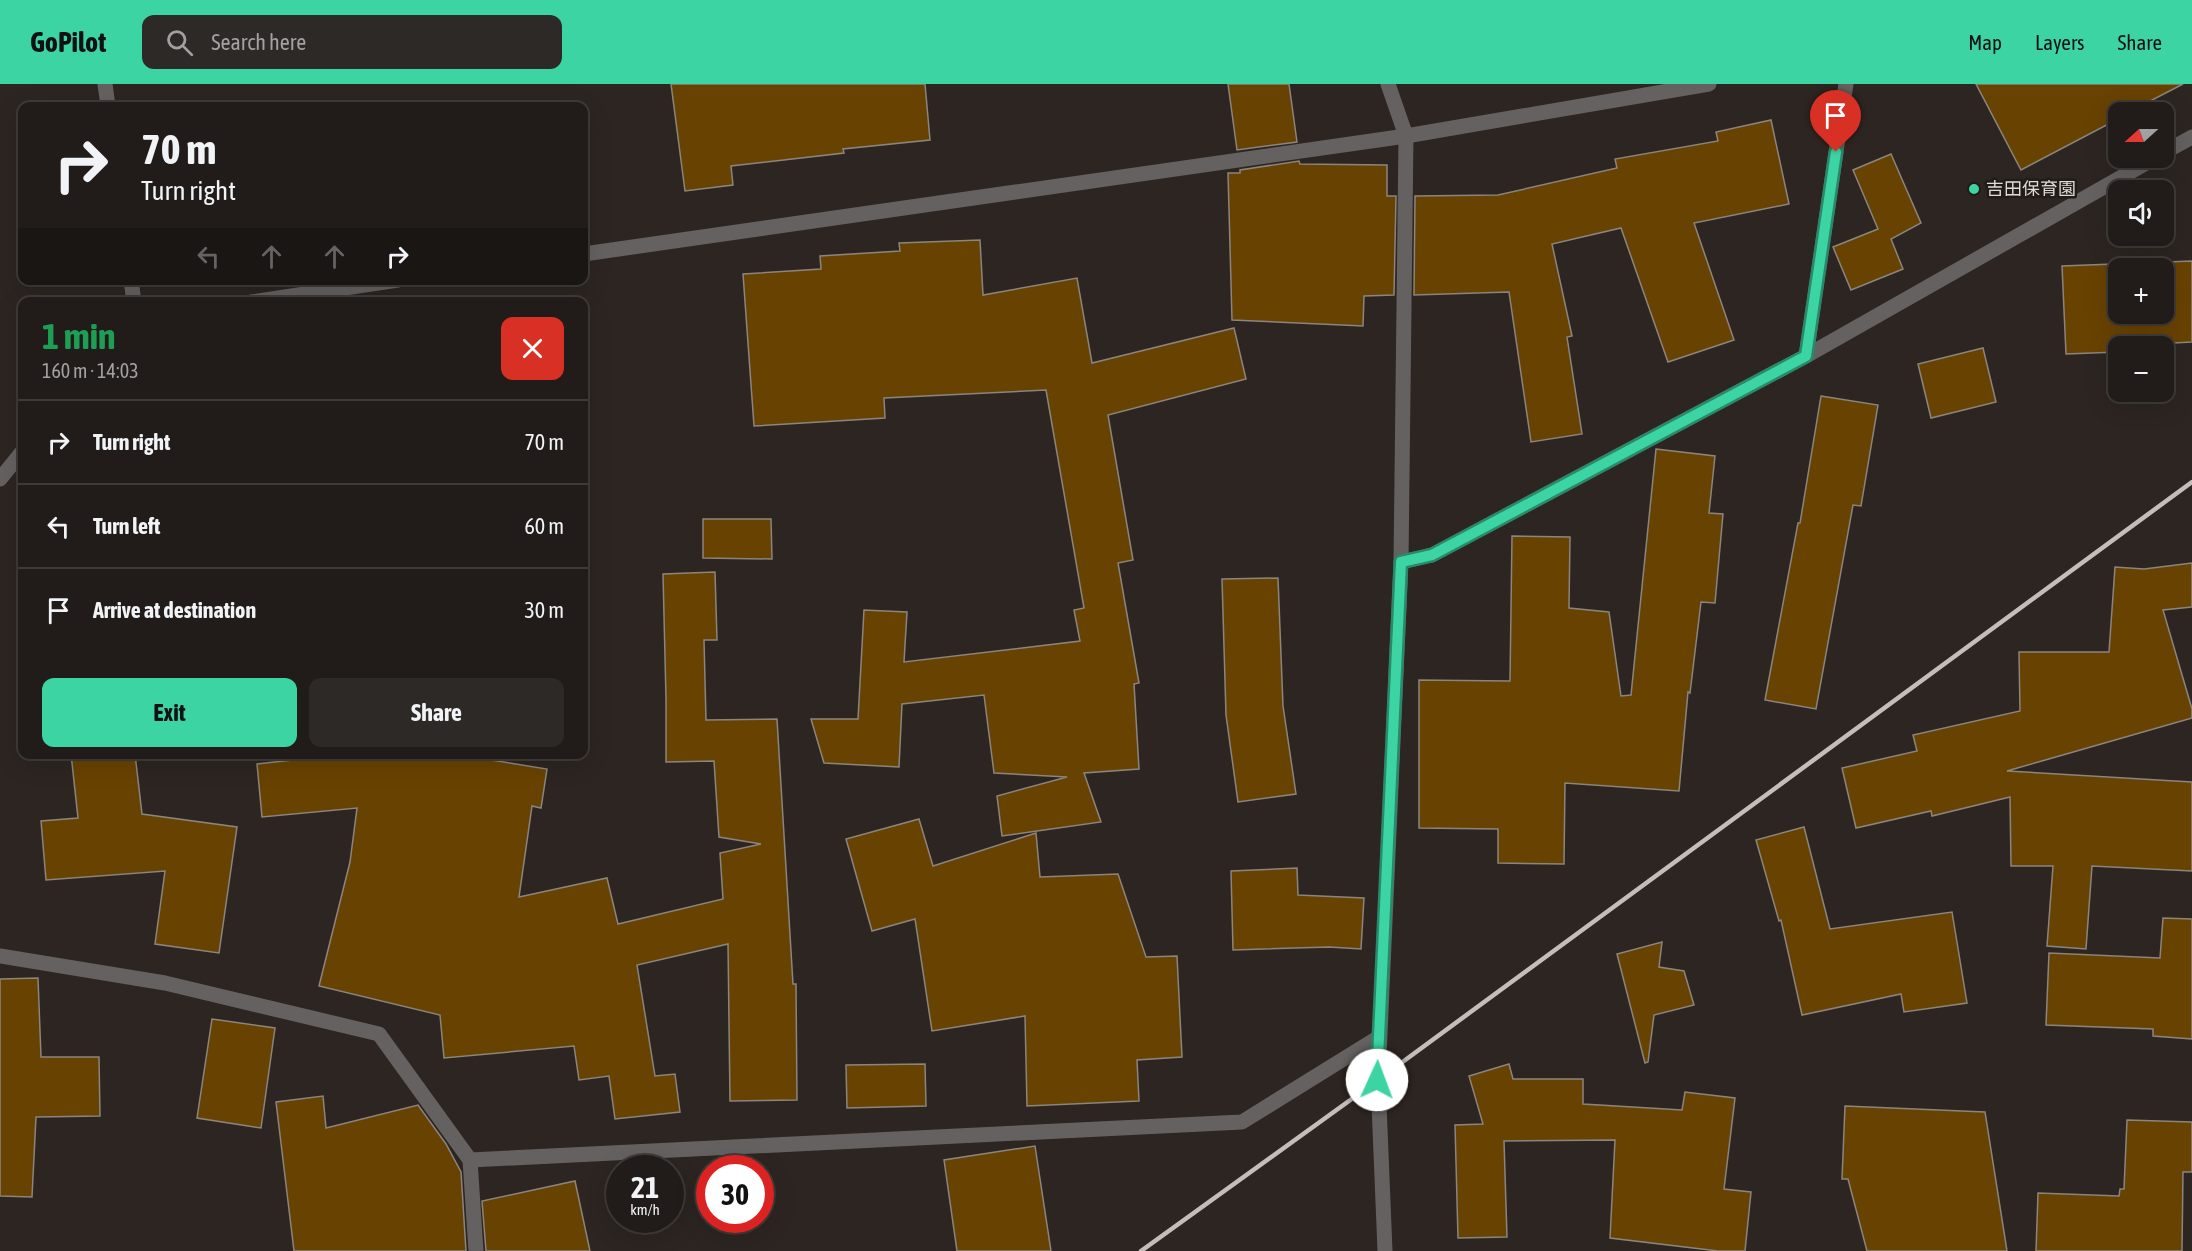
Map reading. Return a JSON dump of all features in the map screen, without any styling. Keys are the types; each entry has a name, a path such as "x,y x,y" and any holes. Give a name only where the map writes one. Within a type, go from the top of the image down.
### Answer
{"street":[{"path":"105,84 107,102"},
{"path":"1385,1251 1377,1080 1401,562 1406,136 1388,84"},
{"path":"588,253 1406,136 1709,84"},
{"path":"1806,356 1846,84"},
{"path":"2174,147 2192,136"},
{"path":"1401,562 1432,555 1806,356 2137,168"},
{"path":"284,297 365,285"},
{"path":"0,479 18,457"},
{"path":"0,956 165,983 379,1034 470,1160 476,1251"},
{"path":"470,1160 1242,1122 1379,1037"}],"building":[{"path":"671,84 925,84 930,140 843,149 844,153 731,166 733,185 685,191"},
{"path":"1228,84 1289,84 1297,142 1237,150"},
{"path":"1976,84 2183,84 2148,102 2108,102 2108,124 2021,170"},
{"path":"1771,120 1789,204 1694,223 1734,340 1668,362 1621,228 1552,244 1572,336 1567,337 1582,434 1531,442 1509,292 1414,295 1415,196 1498,195 1617,168 1615,159 1718,141 1716,132"},
{"path":"1891,154 1921,223 1891,239 1903,269 1851,290 1833,247 1878,229 1853,170"},
{"path":"1299,161 1300,164 1387,165 1387,196 1396,196 1394,295 1364,296 1363,326 1232,320 1228,173 1240,173 1240,170"},
{"path":"980,240 983,295 1077,278 1092,363 1234,328 1246,379 1108,415 1133,560 1118,563 1139,683 1134,684 1139,769 1084,773 1101,822 1002,836 997,796 1067,777 994,773 984,695 902,704 899,767 824,763 811,719 858,719 864,610 907,612 904,662 1080,641 1074,610 1084,608 1046,390 884,398 885,418 754,426 743,274 821,269 820,256 900,251 899,243"},
{"path":"2192,261 2192,342 2174,343 2174,336 2108,336 2108,352 2066,354 2062,266 2108,264 2108,324 2174,324 2174,262"},
{"path":"1983,348 1996,402 1931,418 1918,364"},
{"path":"1821,396 1878,405 1861,506 1853,505 1816,709 1765,700 1798,523 1800,523"},
{"path":"1656,449 1715,456 1709,513 1723,514 1715,603 1701,602 1690,693 1688,692 1679,791 1565,783 1564,864 1498,863 1498,829 1419,828 1419,680 1510,681 1512,536 1570,537 1569,608 1609,612 1621,696 1631,695"},
{"path":"703,519 771,519 772,559 703,558"},
{"path":"2192,563 2192,607 2163,610 2192,709 2192,718 2007,771 2192,782 2192,871 2092,866 2086,949 2047,946 2053,866 2011,866 2010,797 1932,816 1931,811 1856,828 1842,768 1917,751 1913,735 2020,711 2019,652 2109,652 2115,567 2144,569"},
{"path":"715,572 717,640 704,640 706,720 777,719 793,984 796,984 797,1100 730,1101 728,944 637,965 655,1076 675,1074 680,1112 615,1119 609,1076 579,1080 574,1046 444,1058 440,1015 319,986 350,862 357,808 262,817 257,764 302,759 485,759 547,769 541,808 532,806 519,897 607,878 618,924 723,899 720,853 761,844 719,837 714,761 666,762 663,574"},
{"path":"1278,578 1283,706 1296,794 1238,802 1226,715 1222,579"},
{"path":"72,759 136,759 142,814 237,827 219,953 155,944 165,871 46,880 41,821 78,818"},
{"path":"919,819 933,866 1036,833 1040,877 1118,874 1146,957 1177,956 1182,1057 1137,1060 1139,1101 1027,1106 1025,1016 932,1031 915,919 872,931 846,839"},
{"path":"1804,827 1830,929 1952,912 1967,1003 1904,1012 1901,994 1802,1015 1781,920 1779,921 1756,840"},
{"path":"1297,868 1298,895 1364,898 1361,949 1329,947 1233,950 1231,871"},
{"path":"2163,918 2192,919 2192,1039 2153,1036 2153,1029 2046,1025 2049,953 2160,958"},
{"path":"1662,942 1659,967 1684,971 1694,1005 1654,1015 1648,1062 1645,1063 1617,954"},
{"path":"38,978 41,1057 99,1057 100,1116 36,1117 32,1197 0,1196 0,979"},
{"path":"212,1019 275,1028 261,1128 197,1118"},
{"path":"925,1064 926,1106 847,1108 846,1065"},
{"path":"1509,1064 1513,1079 1583,1079 1583,1104 1682,1110 1685,1092 1735,1098 1724,1189 1751,1192 1745,1251 1718,1251 1610,1238 1615,1140 1504,1141 1507,1237 1458,1238 1455,1125 1483,1124 1469,1076"},
{"path":"323,1096 326,1128 418,1105 446,1144 461,1172 466,1251 294,1251 276,1102"},
{"path":"1845,1106 1985,1112 2007,1251 1867,1251 1848,1179 1842,1179"},
{"path":"2127,1120 2192,1122 2192,1172 2183,1172 2182,1251 2036,1251 2038,1193 2119,1196 2120,1189 2124,1189"},
{"path":"1035,1146 1051,1251 957,1251 944,1160"},
{"path":"575,1181 590,1251 486,1251 482,1201"}],"railway":[{"path":"1141,1251 1378,1080 2192,482"}],"place":[{"name":"吉田保育園","path":"1974,189"}],"route":[{"path":"1377,1080 1401,562 1432,555 1806,356 1836,152"}]}
